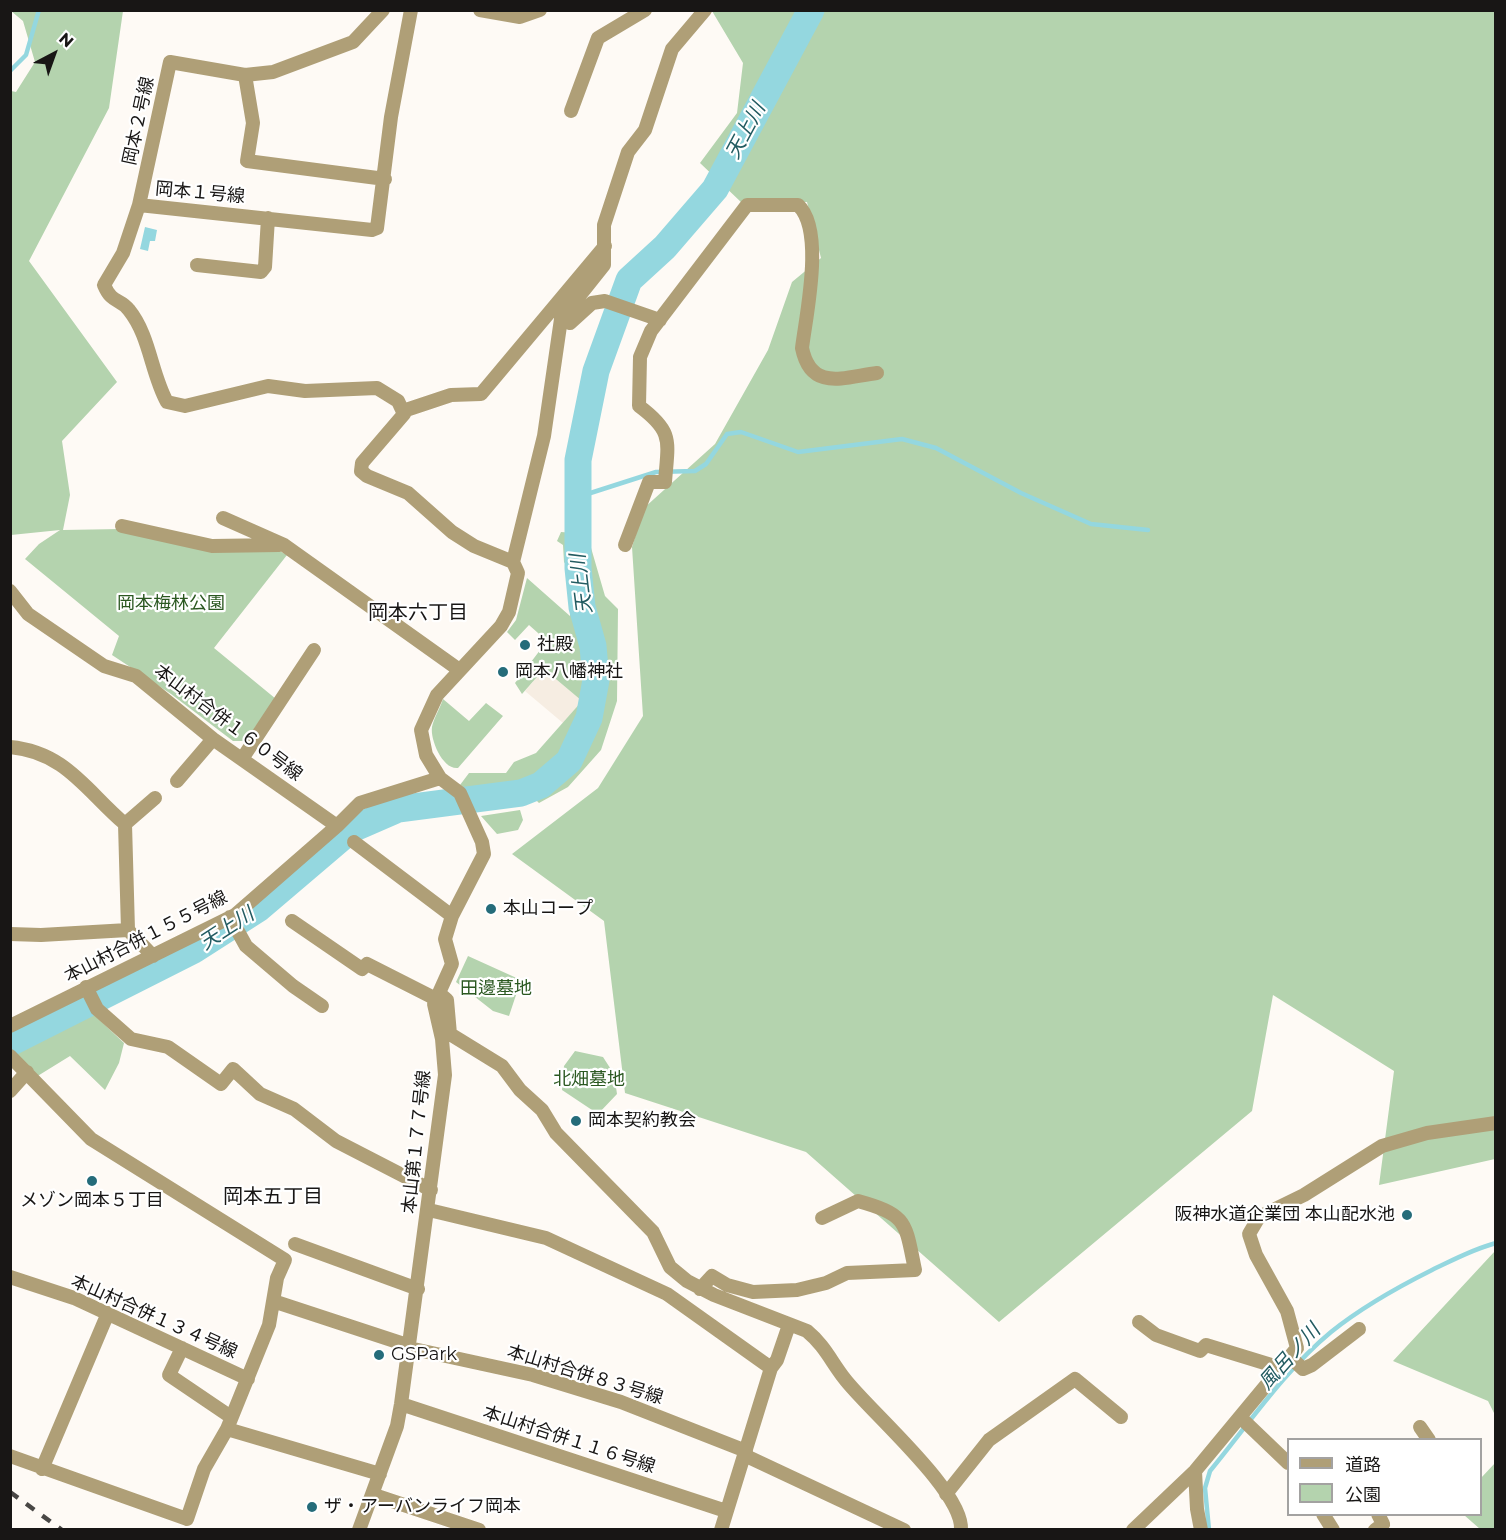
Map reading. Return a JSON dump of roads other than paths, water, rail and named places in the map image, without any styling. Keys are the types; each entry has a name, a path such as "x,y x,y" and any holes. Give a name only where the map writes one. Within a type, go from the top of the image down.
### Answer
{"street":[{"path":"383,10 353,42 273,72 245,75 253,123 247,161 385,179 391,117 411,10"},
{"path":"480,10 520,17 540,10"},
{"path":"571,111 598,38 645,10"},
{"path":"438,996 452,964 446,939 452,916 484,854 482,842 460,793 440,778 426,754 421,730 436,695 458,669 501,626 508,612 518,573 513,562 544,436 561,319 604,265 604,225 628,152 645,130 672,49 705,10"},
{"name":"岡本２号線","path":"139,206 170,62 245,75"},
{"name":"岡本１号線","path":"385,179 377,228 374,229 139,206 123,253 104,285 110,297 129,309 144,337 156,382 167,402 185,406 268,386 305,391 377,388 398,401 403,411"},
{"path":"625,545 649,482 665,482 668,438 659,421 639,406 640,357 651,331 653,317 747,205 798,205 804,210 813,254 802,348 805,363 814,374 826,380 877,373"},
{"path":"197,265 261,272 265,267 268,218"},
{"path":"513,562 474,546 452,532 408,493 367,476 361,471 362,463 392,431 404,414 403,411 452,396 481,394 605,246"},
{"path":"561,319 570,323 592,303 605,301 653,317"},
{"path":"223,518 284,545 458,669"},
{"path":"122,526 212,546 284,545"},
{"name":"本山村合併１６０号線","path":"10,591 28,614 104,666 136,676 213,738 337,826"},
{"path":"242,759 314,650"},
{"path":"177,781 213,738"},
{"path":"10,747 56,760 76,774 105,807 125,824 128,930 153,956"},
{"name":"本山村合併１５５号線","path":"10,1026 86,987 232,919 360,803 440,778"},
{"path":"125,824 155,798"},
{"path":"354,842 452,916"},
{"path":"232,919 246,946 293,986 321,1006"},
{"path":"292,921 362,969 367,964 447,1000 450,1034 502,1065 520,1090 542,1110 556,1133 653,1232 670,1267 700,1288 807,1331 821,1343 844,1379 902,1438 946,1494 961,1521 961,1530"},
{"path":"10,934 41,935 128,930"},
{"path":"86,987 97,1009 131,1039 168,1047 220,1084 233,1069 260,1095 294,1109 336,1140 431,1190"},
{"name":"本山第１７７号線","path":"359,1530 374,1495 397,1426 410,1347 445,1075 442,1039 434,1004 438,996"},
{"path":"10,1056 91,1139 285,1260 278,1278 269,1325 229,1423 204,1469 187,1519 10,1456"},
{"path":"10,1091 27,1072"},
{"path":"1133,1530 1195,1471 1297,1348 1287,1311 1256,1255 1249,1234 1259,1217 1304,1195 1382,1146 1427,1133 1496,1124"},
{"path":"700,1288 712,1276 727,1285 753,1292 797,1290 826,1283 847,1274 915,1270 908,1236 902,1222 895,1214 858,1201 822,1218"},
{"path":"429,1210 546,1238 667,1294 771,1368"},
{"path":"295,1244 417,1289"},
{"name":"本山村合併１３４号線","path":"10,1277 74,1298 248,1379"},
{"name":"本山村合併８３号線","path":"273,1301 410,1347 555,1381 621,1402 745,1453 887,1526 904,1530"},
{"path":"42,1469 108,1313"},
{"path":"1139,1322 1156,1335 1200,1351 1206,1345 1303,1369 1312,1365 1359,1329"},
{"path":"721,1530 771,1368 777,1360 789,1325"},
{"path":"182,1348 169,1375 229,1423 380,1474"},
{"path":"946,1494 989,1440 1075,1379 1121,1418"},
{"name":"本山村合併１１６号線","path":"401,1404 726,1510"},
{"path":"1240,1416 1287,1462"},
{"path":"1420,1427 1428,1438"},
{"path":"1195,1471 1197,1509 1201,1530"},
{"path":"374,1495 480,1530"},
{"path":"1324,1516 1333,1530"},
{"path":"1375,1530 1383,1524 1379,1516"}],"water":[{"path":"145,227 157,230 155,241 150,241 148,251 140,249"}],"waterway":[{"path":"10,71 26,55 39,10"},
{"name":"天上川","path":"10,1043 194,950 258,909 352,829 398,809 521,793 541,785 569,761 589,718 596,680 593,646 582,607 578,568 578,460 596,371 629,280 665,247 715,189 811,10"},
{"path":"578,497 656,472 695,471 706,464 727,434 741,432 798,452 902,439 936,448 1021,493 1091,524 1148,530"},
{"name":"風呂ノ川","path":"1209,1530 1205,1488 1210,1471 1267,1398 1298,1363 1331,1332 1367,1306 1432,1270 1479,1248 1496,1243"}],"railway":[{"path":"10,1492 62,1530"}],"place":[{"name":"社殿","path":"525,645"},
{"name":"岡本八幡神社","path":"503,672"},
{"name":"本山コープ","path":"491,909"},
{"name":"岡本契約教会","path":"576,1121"},
{"name":"メゾン岡本５丁目","path":"92,1181"},
{"name":"阪神水道企業団 本山配水池","path":"1407,1215"},
{"name":"GSPark","path":"379,1355"},
{"name":"ザ・アーバンライフ岡本","path":"312,1507"}],"district":[{"name":"岡本六丁目","path":"418,613"},
{"name":"岡本五丁目","path":"273,1197"}],"park label":[{"name":"岡本梅林公園","path":"171,604"},
{"name":"田邊墓地","path":"496,989"},
{"name":"北畑墓地","path":"589,1080"}]}
